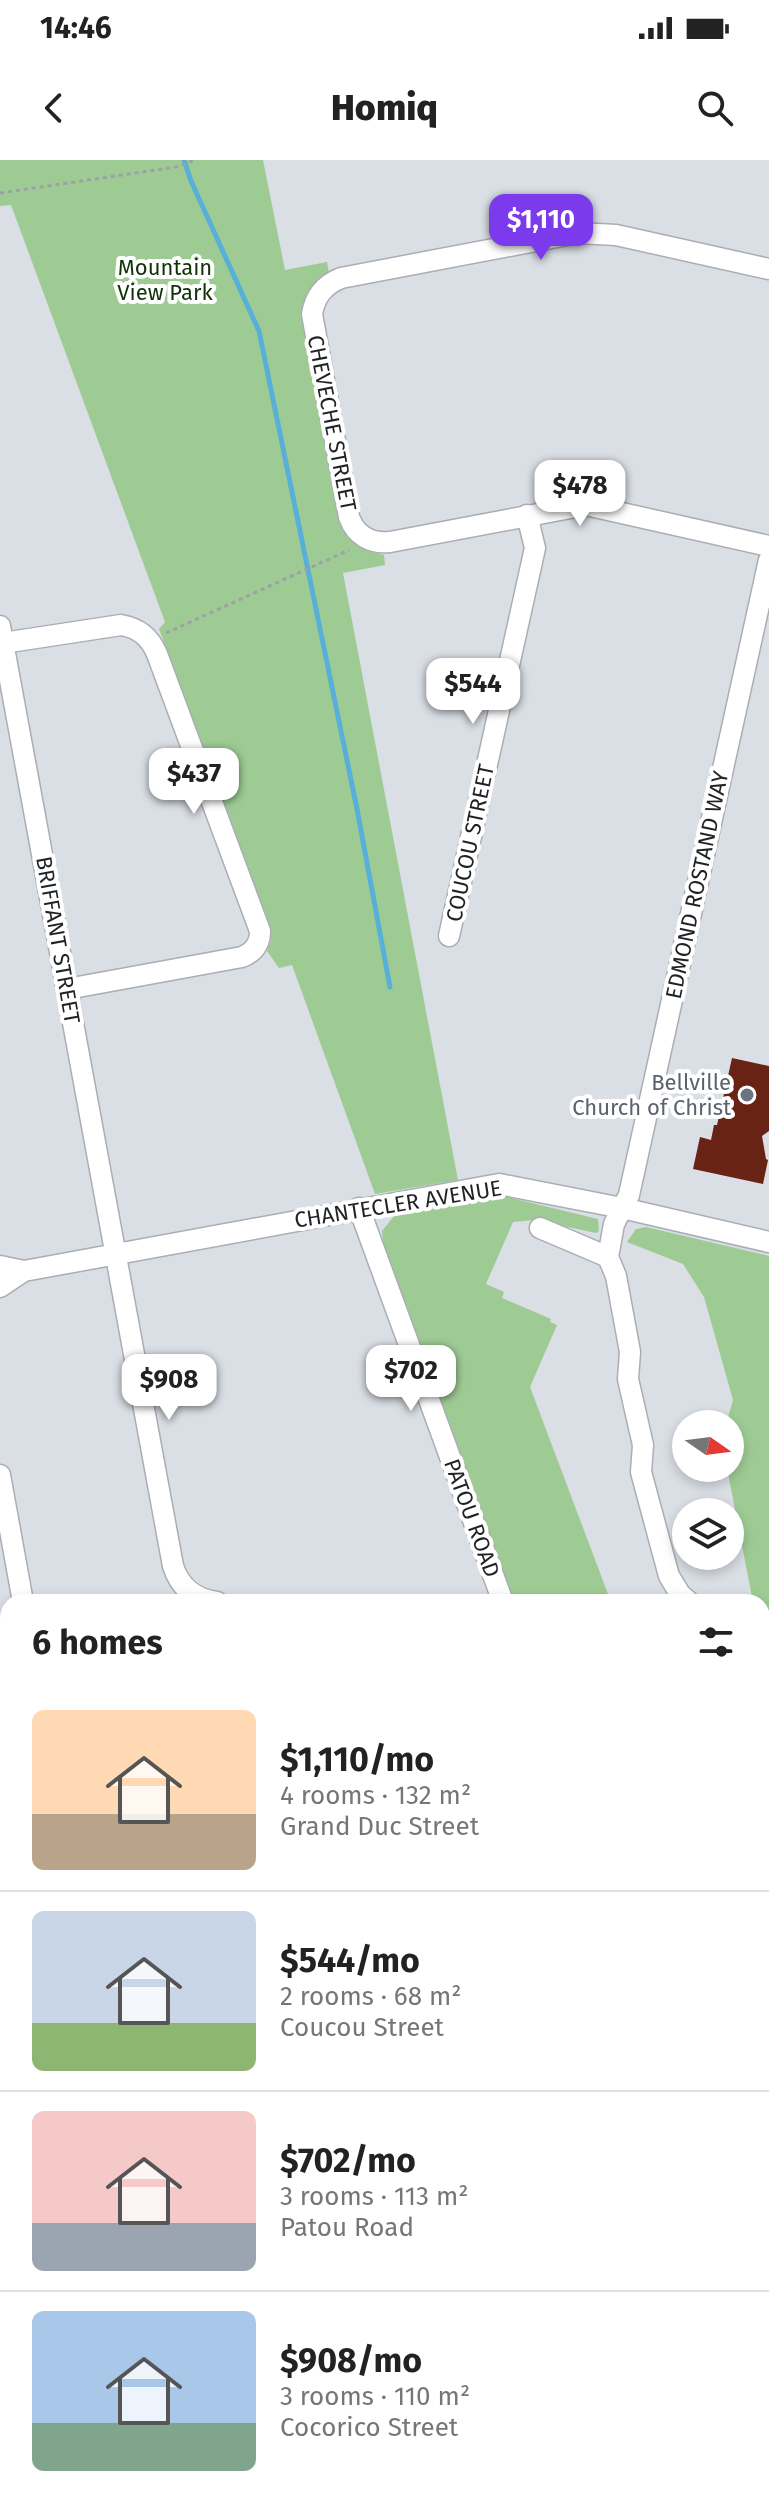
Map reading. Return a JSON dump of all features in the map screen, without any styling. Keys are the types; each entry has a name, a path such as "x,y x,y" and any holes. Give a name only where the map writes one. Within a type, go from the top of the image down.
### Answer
{"street":[{"name":"CHEVECHE STREET","path":"380,541 356,531 349,517 312,324 318,295 332,282 578,233 616,235 769,269"},
{"path":"380,541 579,505 769,546"},
{"name":"COUCOU STREET","path":"449,936 535,548 527,515"},
{"name":"EDMOND ROSTAND WAY","path":"608,1257 614,1224 629,1195 769,560"},
{"path":"2,635 121,625 139,630 150,640 253,910 260,937 254,949 242,957 67,989"},
{"name":"BRIFFANT STREET","path":"2,635 173,1566 176,1576 193,1594"},
{"name":"CHANTECLER AVENUE","path":"0,1266 24,1271 499,1184 769,1242"},
{"name":"PATOU ROAD","path":"359,1208 500,1594"},
{"path":"540,1228 608,1257 616,1276 630,1352 628,1379 643,1445 641,1472 669,1576 680,1594"},
{"name":"CHANTECLER AVENUE","path":"0,1287 24,1271"},
{"path":"0,1475 22,1594"}],"path":[{"path":"0,193 176,167 195,160"},
{"path":"150,640 380,541"}],"green space":[{"name":"Mountain View Park","path":"0,160 263,160 285,270 327,262 329,273 307,296 303,323 344,530 361,546 384,555 385,565 343,573 458,1180 375,1194 292,965 279,968 267,951 271,940 270,928 159,629 165,622 11,205 0,206"},
{"path":"503,1196 598,1219 599,1231 596,1233 535,1220 513,1222 486,1284 504,1292 502,1298 551,1319 550,1322 557,1325 530,1387 608,1594 511,1594 383,1245 382,1231 394,1216"},
{"path":"646,1227 769,1256 769,1594 751,1594 744,1556 744,1498 733,1498 730,1482 744,1482 744,1410 730,1410 733,1400 704,1297 683,1264 627,1242 636,1229"}],"building":[{"name":"Bellville Church of Christ","path":"732,1058 769,1066 769,1131 762,1136 768,1160 763,1184 693,1169 700,1137 711,1140 714,1125 717,1125"}],"waterway":[{"path":"184,160 259,331 357,809 390,987"}],"place":[{"name":"Bellville Church of Christ","path":"747,1095"}]}
